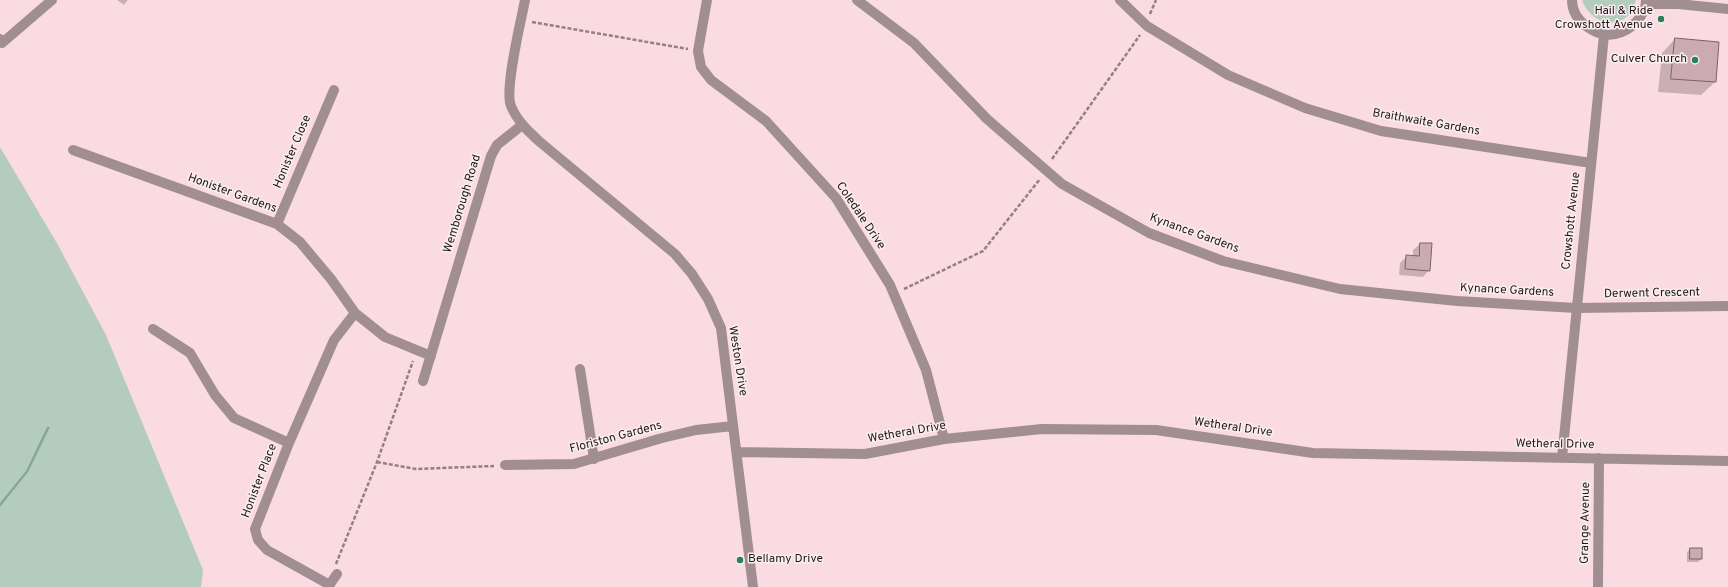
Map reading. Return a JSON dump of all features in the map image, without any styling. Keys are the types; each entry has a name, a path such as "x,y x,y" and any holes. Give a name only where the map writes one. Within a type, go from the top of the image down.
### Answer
{"street":[{"path":"0,39 2,43 52,0"},
{"path":"522,125 510,105 509,83 525,0"},
{"name":"Coledale Drive","path":"707,0 698,51 701,67 711,80 766,121 836,198 890,285 926,370 944,439"},
{"name":"Kynance Gardens","path":"857,0 914,43 987,120 1062,184 1149,233 1223,261 1340,289 1457,301 1576,308"},
{"name":"Braithwaite Gardens","path":"1120,0 1147,26 1228,75 1305,108 1381,130 1591,163"},
{"path":"1572,0 1578,18 1588,28 1604,35 1616,34 1630,28 1640,18 1646,2 1728,9"},
{"name":"Crowshott Avenue","path":"1562,458 1604,35"},
{"name":"Honister Close","path":"277,224 334,90"},
{"name":"Wemborough Road","path":"423,381 491,156 497,145 522,125"},
{"name":"Weston Drive","path":"522,125 540,142 675,254 692,274 708,299 721,328 753,587"},
{"name":"Honister Gardens","path":"73,150 277,224 300,242 331,278 355,313 385,337 431,356"},
{"name":"Derwent Crescent","path":"1576,308 1728,306"},
{"name":"Honister Place","path":"336,569 329,586 267,550 258,540 255,529 289,443 334,340 355,313"},
{"name":"Honister Place","path":"153,329 190,353 215,395 234,418 289,443"},
{"path":"580,369 594,459"},
{"name":"Floriston Gardens","path":"504,465 574,464 662,438 696,430 733,426"},
{"name":"Wetheral Drive","path":"737,452 866,454 944,439 1042,429 1156,430 1314,453 1728,461"},
{"name":"Grange Avenue","path":"1598,587 1600,458"}],"path":[{"path":"521,20 698,51"},
{"path":"336,569 377,462 413,360"},
{"path":"377,462 416,470 504,465"}],"shaded area":[{"path":"1582,0 1636,0 1632,10 1626,17 1619,21 1610,22 1602,21 1594,17 1587,10"},
{"path":"0,147 58,245 106,335 203,570 201,587 0,587"},
{"path":"47,427 50,427 28,472 0,507 0,503 26,471"}],"building":[{"name":"Culver Church","path":"1675,38 1719,42 1716,82 1671,79"},
{"path":"1420,243 1432,243 1430,271 1405,269 1406,255 1419,256"},
{"path":"1690,548 1702,548 1702,559 1690,559"}],"place":[{"name":"Hail & Ride Crowshott Avenue","path":"1661,19"},
{"name":"Culver Church","path":"1695,60"},
{"name":"Bellamy Drive","path":"740,560"}]}
